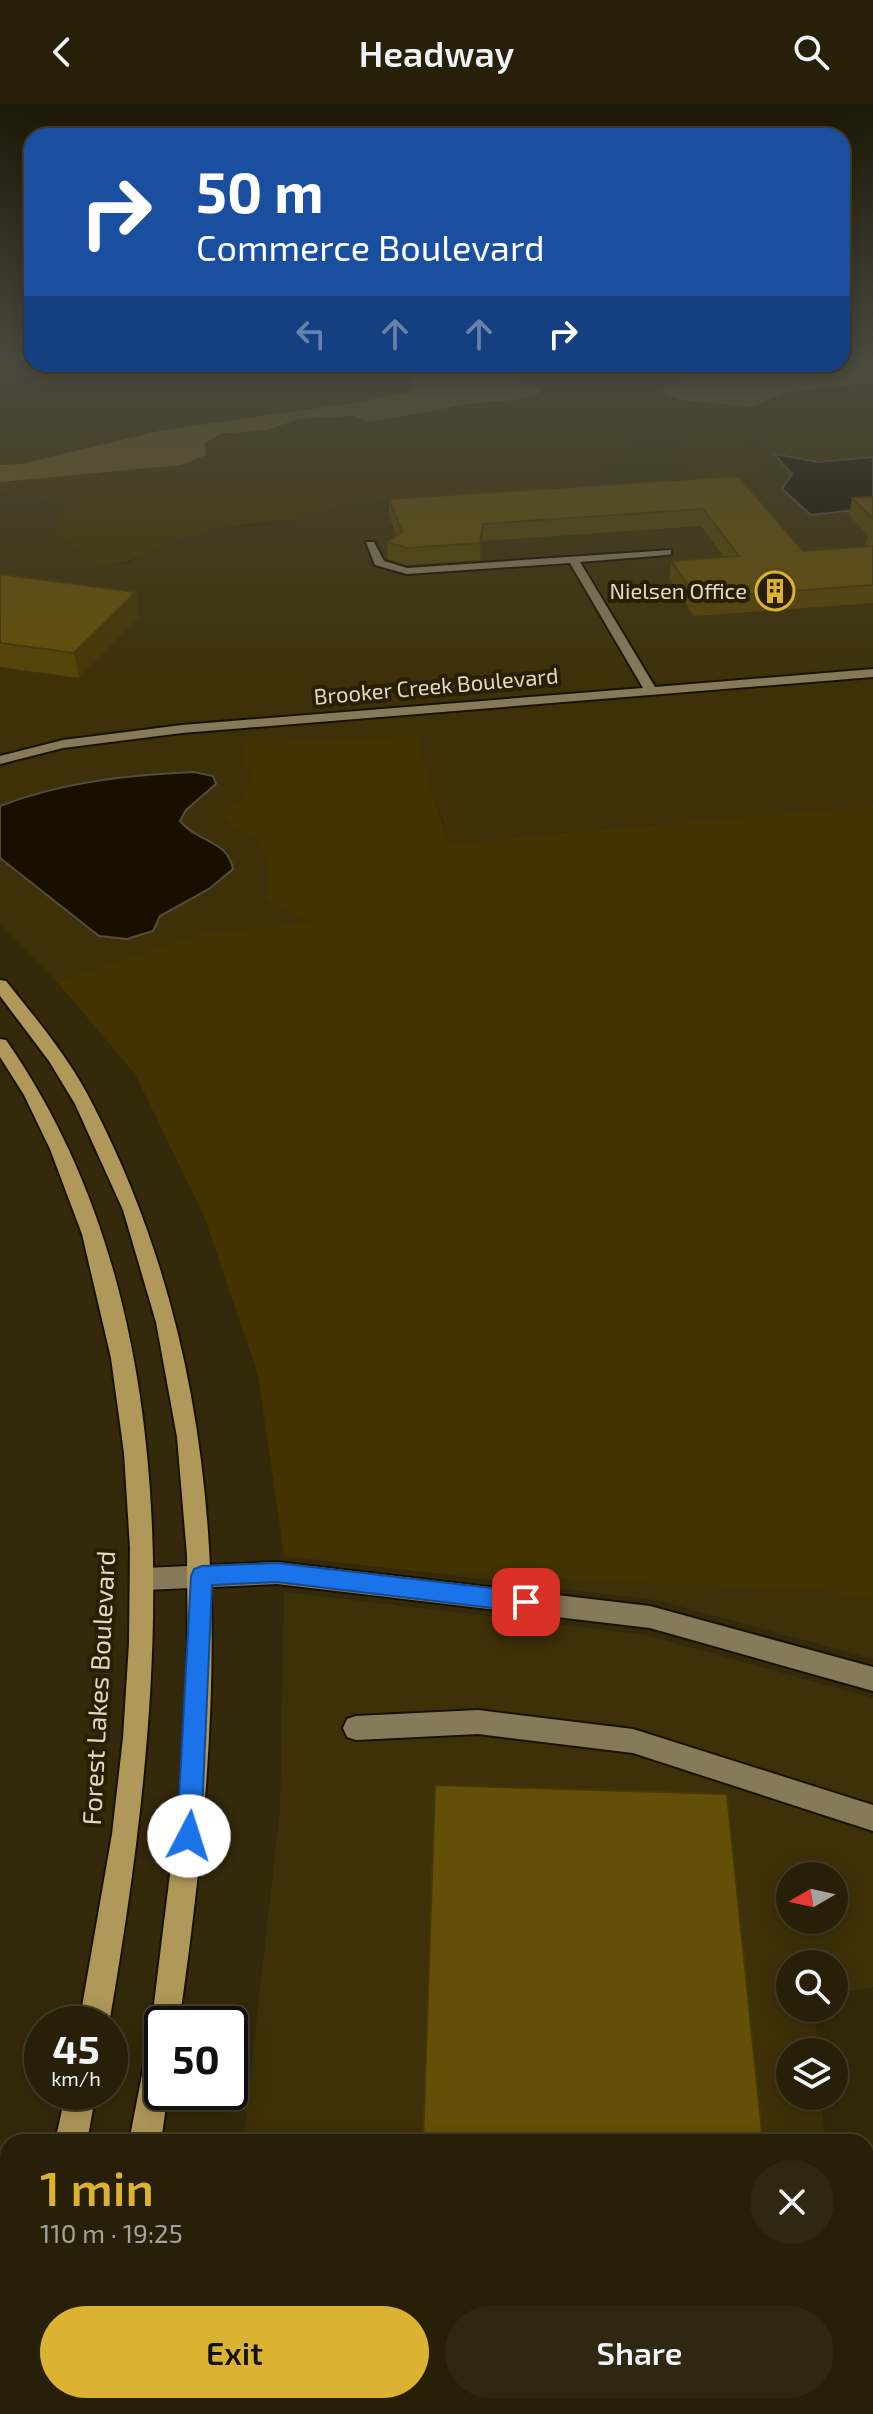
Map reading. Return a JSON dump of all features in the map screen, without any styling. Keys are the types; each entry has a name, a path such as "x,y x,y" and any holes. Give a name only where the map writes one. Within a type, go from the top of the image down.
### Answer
{"main road":[{"path":"0,985 44,1040 84,1104 136,1221 164,1313 185,1421 202,1576 192,1811 178,1939 167,2006"},
{"name":"Forest Lakes Boulevard","path":"0,1044 44,1118 68,1169 90,1228 117,1326 136,1431 145,1579 129,1807 97,2006"},
{"path":"73,2134 77,2110"},
{"path":"146,2134 150,2110"}],"street":[{"path":"370,544 379,563 407,571 667,552"},
{"path":"573,559 651,691"},
{"name":"Brooker Creek Boulevard","path":"1,760 63,744 182,729 873,673"},
{"path":"145,1579 277,1573 650,1617 873,1679"},
{"path":"356,1728 478,1722 633,1741 873,1818"}],"shaded area":[{"path":"0,466 172,466 0,482"},
{"path":"101,466 608,466 573,491 381,501 325,510 314,518 243,525 202,533 127,561 101,567 54,532 64,510 75,505 0,493 0,482"},
{"path":"530,466 758,466 765,470 761,466 785,466 792,474 810,515 873,508 873,668 182,723 62,739 0,754 0,493 77,505 54,532 101,567 130,563 163,544 206,531 314,518 325,510 381,501 448,497"},
{"path":"686,466 761,466 765,470 738,481 707,479 688,473"},
{"path":"785,466 873,466 873,508 811,515 782,489 792,474"},
{"path":"873,678 873,805 447,843 443,821 421,761 418,735 248,743 253,774 244,798 220,813 233,828 259,840 270,873 314,922 204,933 57,982 0,925 0,858 99,936 160,916 209,889 231,856 221,847 190,833 180,821 186,810 200,800 104,779 24,797 0,806 0,769 10,764 66,749 184,734"},
{"path":"418,735 448,843 873,805 873,1600 826,1592 432,1573 284,1556 258,1375 204,1216 135,1074 57,982 204,933 312,922 266,899 270,873 259,840 233,828 220,813 244,798 253,774 240,761 248,743"},
{"path":"194,772 213,776 216,784 186,810 180,821 225,852 233,869 209,889 160,916 153,931 127,939 99,936 0,858 0,806 47,791 96,781"},
{"path":"432,1573 826,1592 873,1600 873,1659 656,1600"},
{"path":"284,1592 646,1635 873,1698 873,1987 848,1991 848,1950 776,1950 776,2022 815,2022 817,2038 776,2038 776,2110 822,2110 824,2134 244,2134 280,1810"}],"building":[{"path":"738,476 803,551 873,546 873,585 697,598 671,561 739,556 703,509 483,524 480,543 407,548 387,542 402,532 389,499"},
{"path":"873,497 873,519 852,498"},
{"path":"0,574 136,592 74,653 0,643"},
{"path":"435,1785 727,1794 762,2134 423,2134"}],"place":[{"name":"Nielsen Office","path":"775,591"}],"route":[{"path":"189,1836 202,1576 277,1573 526,1602"}]}
